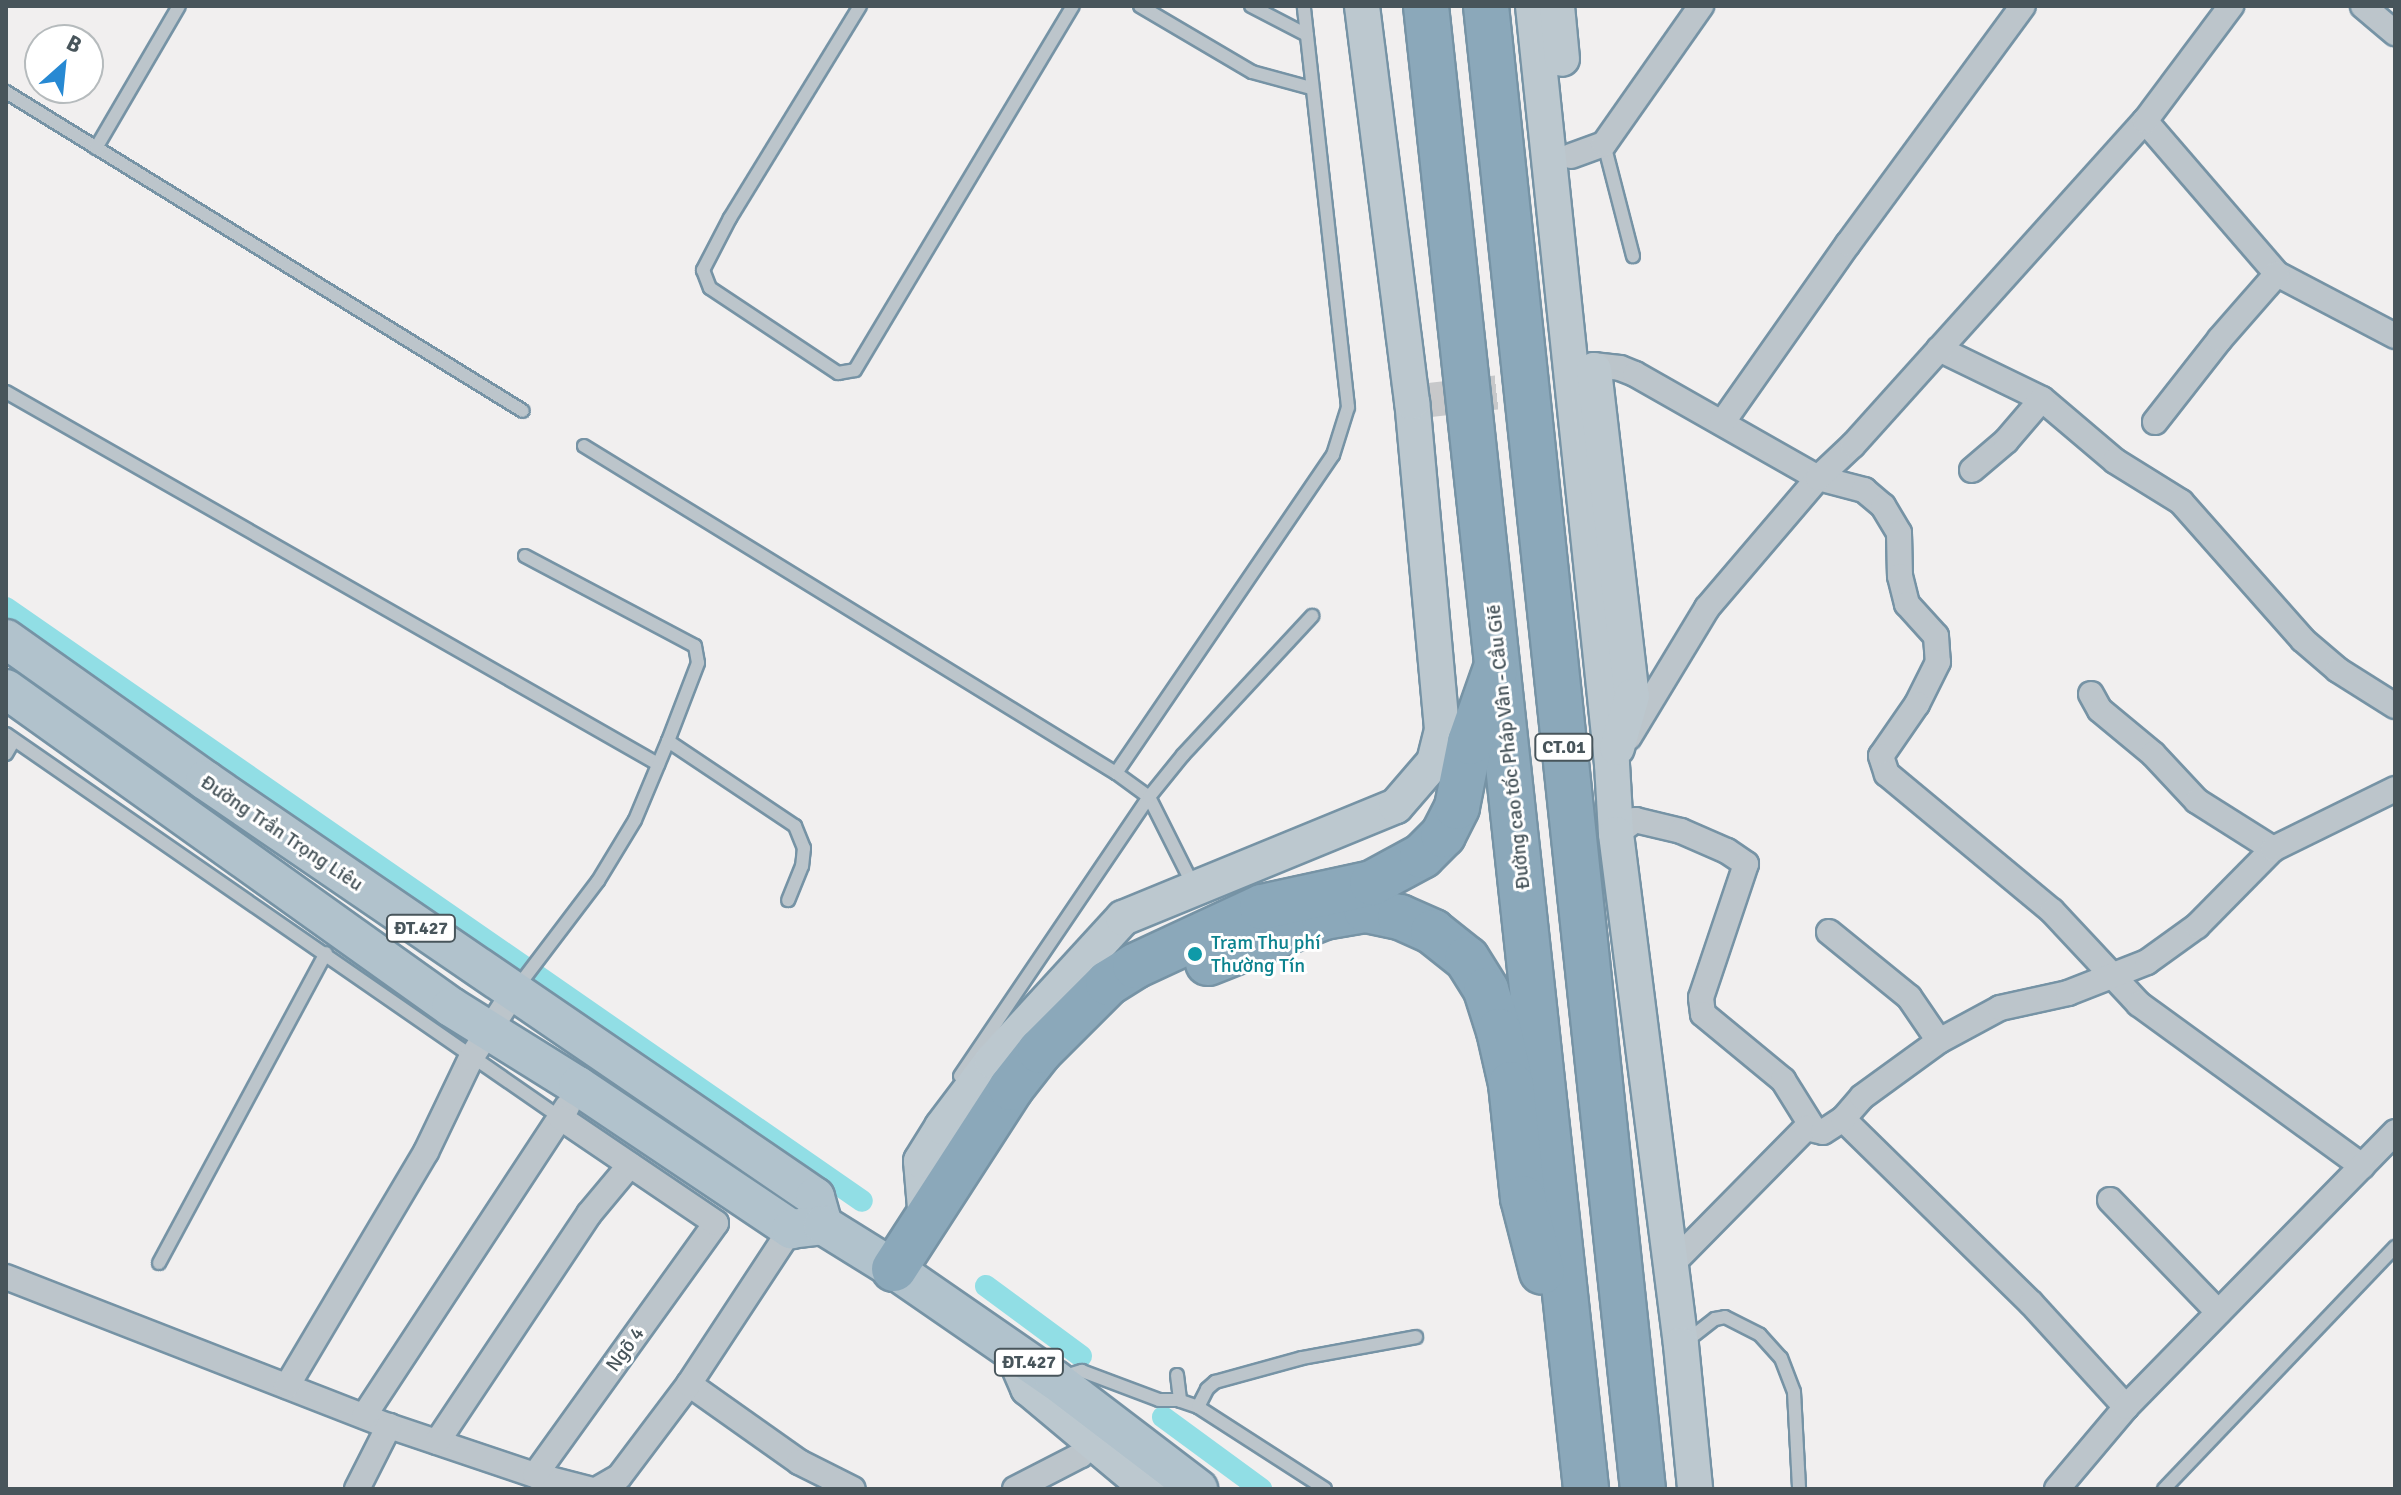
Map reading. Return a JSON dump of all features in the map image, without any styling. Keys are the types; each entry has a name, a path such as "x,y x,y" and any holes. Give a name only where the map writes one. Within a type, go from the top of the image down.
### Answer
{"highway":[{"name":"Đường cao tốc Pháp Vân - Cầu Giẽ","path":"1426,6 1586,1489"},
{"name":"CT.01","path":"1486,6 1643,1489"},
{"path":"894,1269 1011,1088 1040,1051 1108,983 1146,960 1262,907 1372,883 1422,856 1443,835 1457,807 1470,742 1498,661"},
{"path":"1077,1017 1102,1012 1212,961 1324,917 1366,910 1400,917 1433,932 1467,959 1486,990 1499,1031 1511,1084 1523,1198 1581,1425"}],"main road":[{"name":"Đường Trần Trọng Liêu","path":"6,639 815,1197 807,1227"},
{"name":"Đường Trần Trọng Liêu","path":"6,689 48,741 480,1044 570,1102 807,1227 894,1269 1055,1380 1155,1474"},
{"name":"ĐT.427","path":"1155,1474 1198,1489"}],"street":[{"path":"1345,6 1368,162 1418,649 1423,755 1396,806"},
{"path":"926,1220 919,1149 992,1061 1123,918 1396,806 1434,762 1442,729 1412,402 1362,6"},
{"path":"1533,6 1612,764 1616,834 1681,1345 1695,1489"},
{"path":"1557,6 1593,365 1632,696 1612,764"},
{"path":"1571,156 1604,144 1701,6"},
{"path":"1722,423 1848,244 2023,6"},
{"path":"1612,764 1707,608 1818,478 1853,445 2145,121 2231,6"},
{"path":"2363,6 2395,33"},
{"path":"2145,121 2277,274 2395,336"},
{"path":"2155,422 2220,339 2277,274"},
{"path":"1939,349 2042,399 2115,461 2181,502 2303,640 2338,670 2395,706"},
{"path":"1593,365 1620,368 1635,374 1818,478 1864,490 1883,506 1899,533 1900,576 1907,604 1936,636 1938,662 1917,704 1881,756 1887,774 2052,911 2139,1004 2362,1166"},
{"path":"1972,470 2006,441 2042,399"},
{"path":"2091,694 2100,710 2153,754 2197,801 2273,849"},
{"path":"1670,1266 1806,1128 1823,1132 1843,1119 1862,1097 1939,1041 2000,1008 2068,993 2147,962 2197,926 2273,849 2395,789"},
{"path":"1616,834 1635,820 1681,831 1727,851 1746,864 1701,998 1703,1014 1783,1080 1813,1128"},
{"path":"1829,932 1909,997 1939,1041"},
{"path":"287,1386 426,1152 480,1044 515,990"},
{"path":"364,1416 570,1102 630,1165 589,1214 437,1442"},
{"path":"1843,1119 2031,1303 2126,1407"},
{"path":"2057,1489 2126,1407 2395,1132"},
{"name":"Ngõ 4","path":"535,1475 716,1223 630,1165"},
{"path":"2110,1200 2218,1312"},
{"path":"598,1489 619,1477 807,1227"},
{"path":"6,1277 389,1426 535,1475 589,1489"},
{"path":"1011,1349 1028,1388 1091,1440 1155,1474"},
{"path":"689,1384 799,1462 853,1489"},
{"path":"357,1489 389,1426"},
{"path":"1015,1489 1081,1455 1091,1440"}],"lane":[{"path":"96,148 179,6"},
{"path":"860,6 730,218 703,270 710,288 838,373 855,370 1073,6"},
{"path":"1140,6 1252,72 1311,88"},
{"path":"1251,6 1307,35"},
{"path":"1116,773 1333,455 1348,407 1304,6"},
{"path":"6,92 523,411"},
{"path":"1604,144 1633,256"},
{"path":"6,392 658,764"},
{"path":"584,446 1116,773 1149,797 1194,888"},
{"path":"515,990 598,881 635,820 698,663 695,646 525,556"},
{"path":"953,1085 1149,797 1183,755 1312,616"},
{"path":"6,754 10,737 48,741 326,953 366,964"},
{"path":"668,741 795,826 804,848 802,866 788,900"},
{"path":"159,1263 326,953"},
{"path":"926,1125 935,1112"},
{"path":"2164,1489 2395,1247"},
{"path":"1681,1345 1715,1319 1725,1317 1760,1335 1781,1358 1794,1392 1799,1489"},
{"path":"1198,1407 1207,1389 1215,1382 1302,1358 1416,1337"},
{"path":"1055,1380 1082,1371 1159,1400 1179,1400 1198,1407 1325,1489"},
{"path":"1177,1375 1179,1400"}],"waterway":[{"path":"6,608 862,1201"},
{"path":"986,1286 1081,1356"},
{"path":"1163,1417 1261,1489"}],"tunnel":[{"path":"1412,402 1572,384"}],"place":[{"name":"Trạm Thu phí Thường Tín","path":"1195,954"}]}
